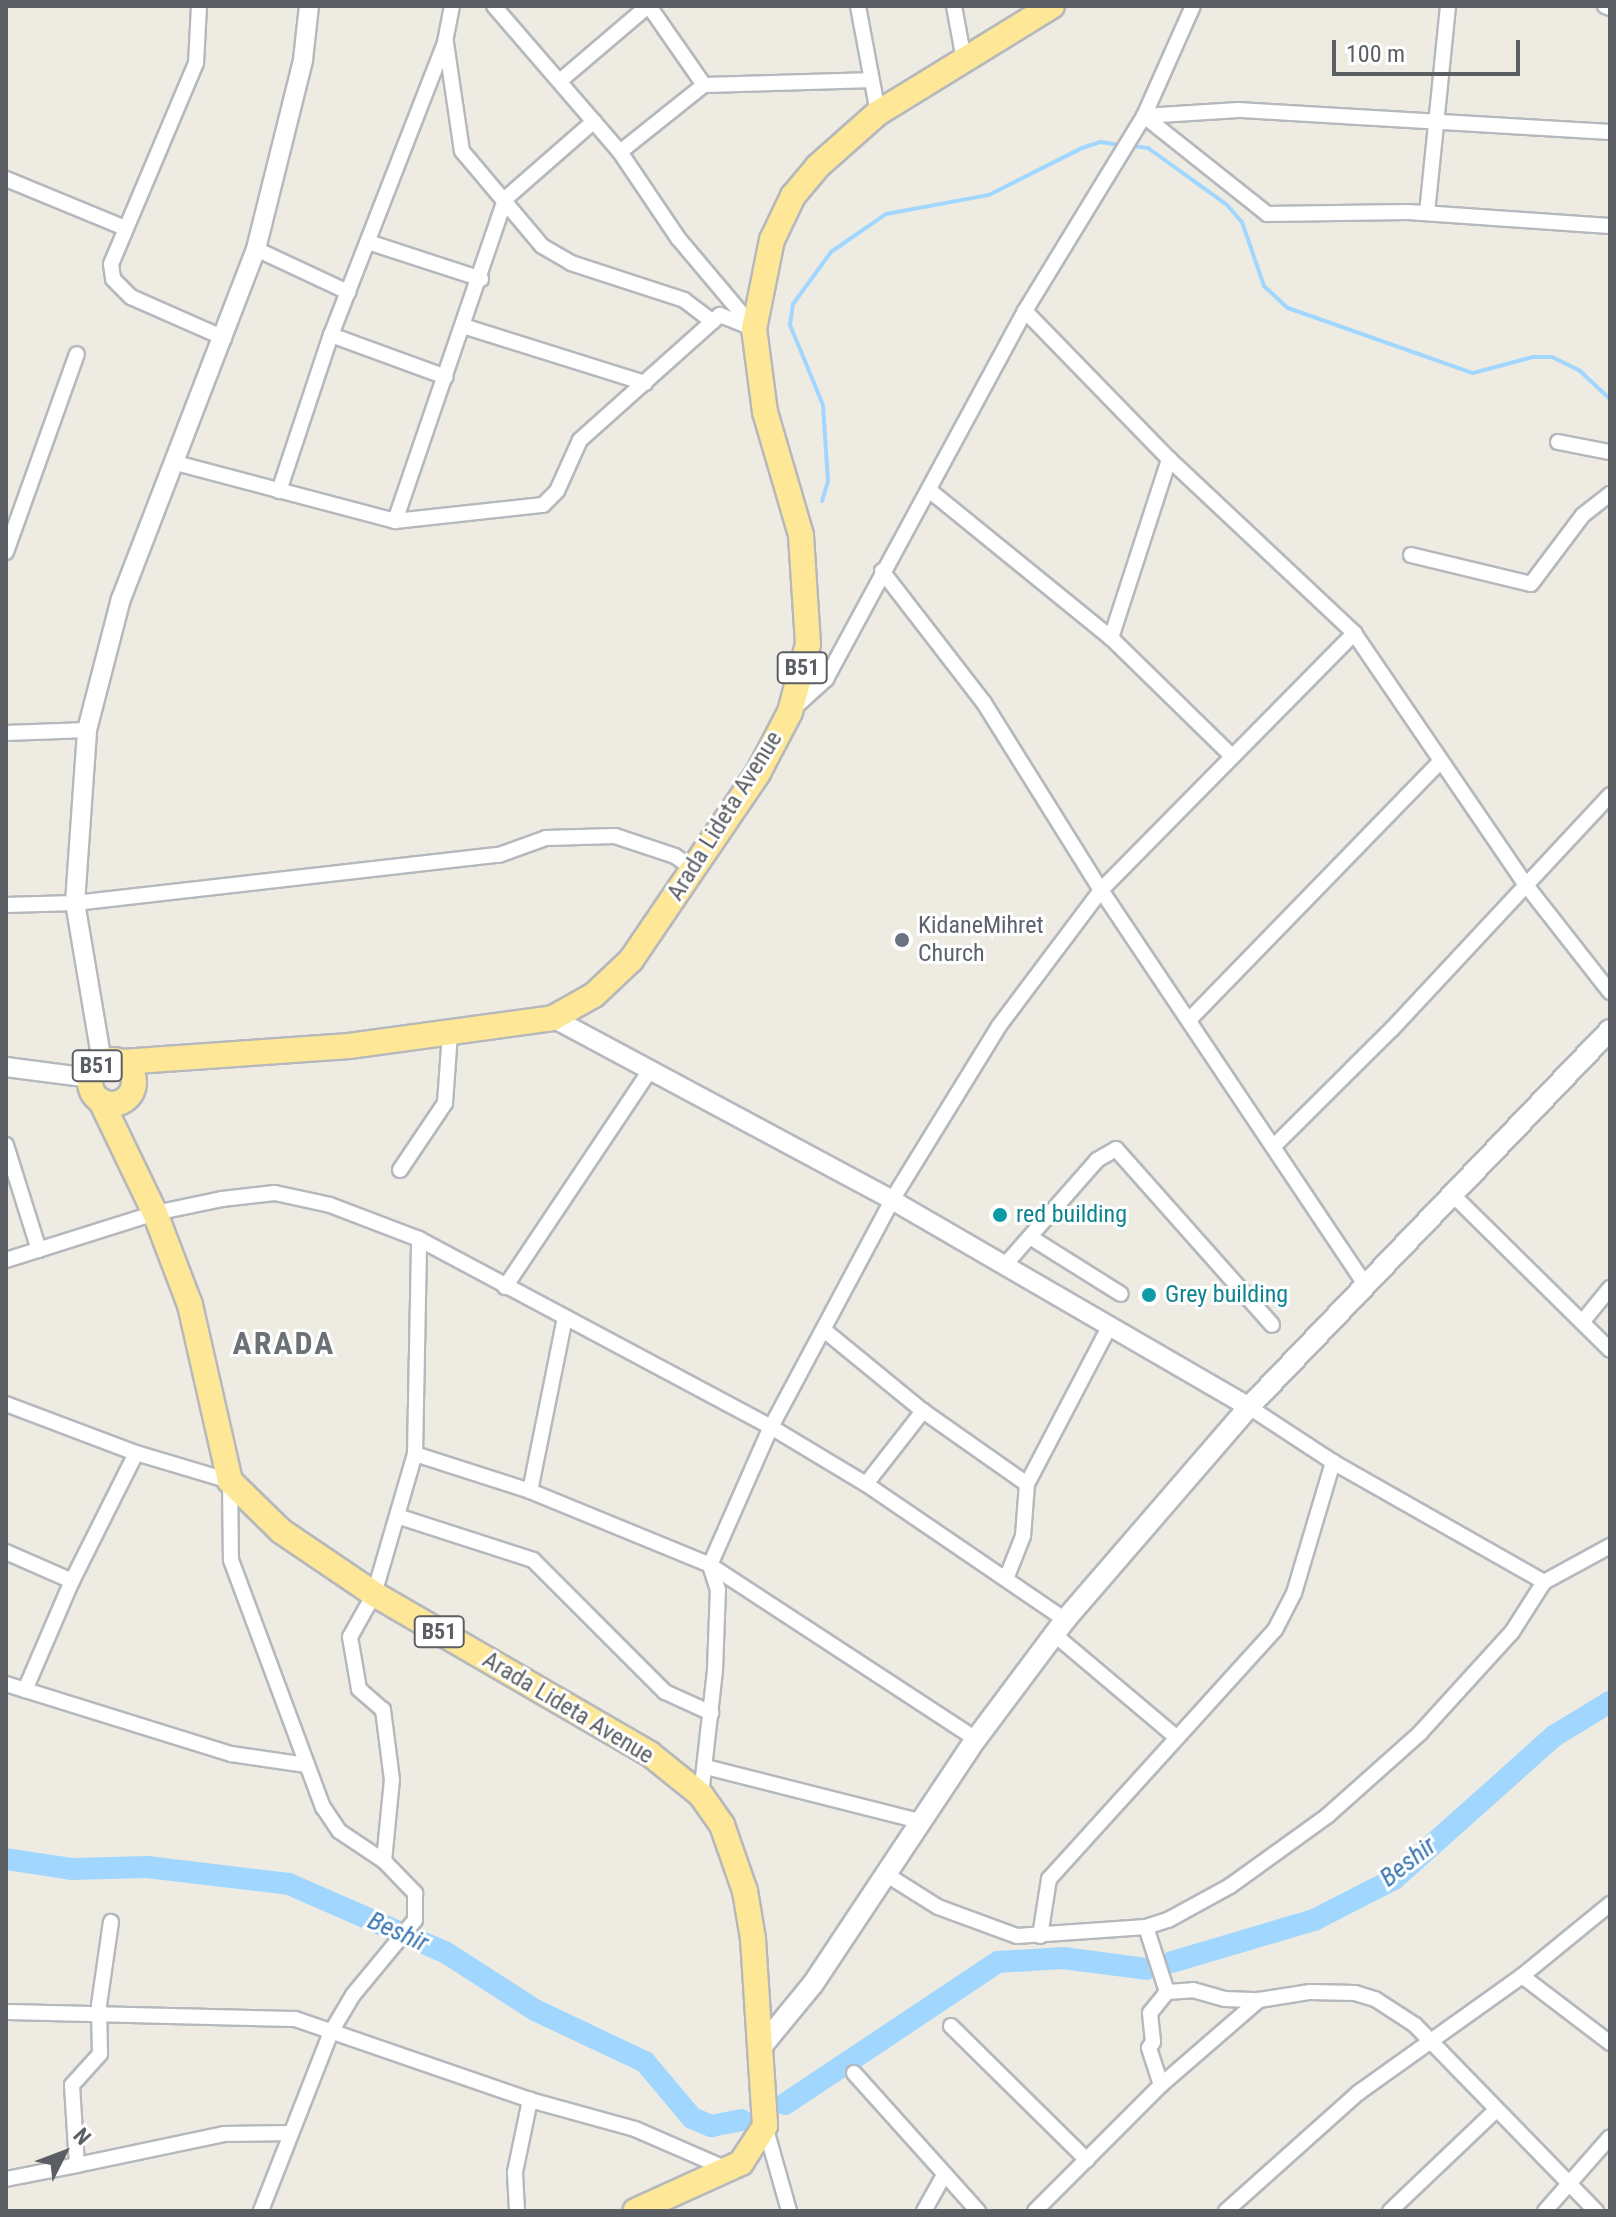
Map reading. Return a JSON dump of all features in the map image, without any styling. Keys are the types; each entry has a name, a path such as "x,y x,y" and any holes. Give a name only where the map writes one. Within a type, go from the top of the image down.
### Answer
{"highway":[{"name":"Arada Lideta Avenue","path":"105,1067 450,1033 553,1018 594,995 631,960 758,773 790,712 808,644 808,591 801,535 765,412 754,329 772,240 793,196 818,166 878,113 1050,7"},
{"name":"Arada Lideta Avenue","path":"101,1101 118,1103 185,1061"},
{"name":"B51","path":"126,1150 134,1078 105,1067 101,1101 155,1213 190,1305 230,1481"},
{"name":"Arada Lideta Avenue","path":"230,1481 281,1531 374,1594 650,1754 701,1795 722,1825 745,1891 762,2046 765,2126"},
{"path":"635,2211 741,2163 765,2126"}],"main road":[{"path":"762,2046 813,1984 976,1739 1060,1627 1249,1407 1610,1030"}],"street":[{"path":"199,6 196,63 111,264 113,279 131,297 224,338"},
{"path":"6,1067 105,1067 75,903 87,730 121,599 256,249 303,60 309,6"},
{"path":"279,491 331,335 445,42 452,6"},
{"path":"494,6 620,152 678,238 754,329"},
{"path":"561,80 648,6 704,85"},
{"path":"858,6 868,80 878,113"},
{"path":"954,6 964,60"},
{"path":"790,712 826,679 1025,311 1144,116 1193,6"},
{"path":"1427,213 1448,6"},
{"path":"445,42 462,151 553,255 684,300 713,322"},
{"path":"620,152 704,85 868,80"},
{"path":"1144,116 1238,110 1610,132"},
{"path":"1144,116 1267,214 1427,213 1610,226"},
{"path":"395,521 481,279 505,199 594,121"},
{"path":"6,179 125,228"},
{"path":"368,242 481,279"},
{"path":"256,249 348,292"},
{"path":"1025,311 1169,459 1354,633 1526,885 1610,992"},
{"path":"176,463 395,521 543,505 557,491 580,440 720,315 754,329"},
{"path":"463,326 645,383"},
{"path":"331,335 446,377"},
{"path":"6,552 77,354"},
{"path":"1558,442 1610,452"},
{"path":"1111,638 1169,459"},
{"path":"929,490 1111,638 1232,756"},
{"path":"1411,555 1531,584 1583,515 1610,494"},
{"path":"882,571 984,703 1101,890 1275,1145 1367,1287"},
{"path":"701,1795 711,1713 718,1590 710,1565 771,1427 892,1200 999,1026 1101,890 1354,633"},
{"path":"6,733 87,730"},
{"path":"1189,1020 1441,761"},
{"path":"1275,1145 1610,795"},
{"path":"6,905 75,903 499,855 546,838 615,836 675,856 695,870"},
{"path":"553,1018 892,1200 1249,1407 1333,1462 1544,1582"},
{"path":"400,1170 445,1103 450,1033"},
{"path":"505,1287 649,1072"},
{"path":"6,1145 39,1250"},
{"path":"1004,1266 1097,1160 1109,1150 1122,1151 1272,1325"},
{"path":"6,1260 155,1213 275,1193 330,1205 419,1239 771,1427 866,1484 1006,1579 1176,1737"},
{"path":"1454,1196 1610,1350"},
{"path":"1030,1237 1121,1294"},
{"path":"384,1861 392,1780 383,1710 359,1689 351,1648 352,1630 374,1594 400,1517 415,1454 419,1239"},
{"path":"1583,1321 1610,1288"},
{"path":"530,1491 565,1317"},
{"path":"1006,1579 1023,1536 1027,1484 1109,1327"},
{"path":"824,1330 923,1411 1027,1484"},
{"path":"6,1404 136,1453 230,1481 231,1560 306,1765 339,1831 384,1861 415,1893 415,1920 353,1995 331,2032 264,2208"},
{"path":"866,1484 923,1411"},
{"path":"25,1690 72,1581 136,1453"},
{"path":"415,1454 530,1491 710,1565 976,1739"},
{"path":"1040,1936 1049,1879 1275,1630 1294,1593 1333,1462"},
{"path":"400,1517 533,1560 655,1683 711,1713"},
{"path":"884,1873 938,1907 1017,1936 1146,1927 1230,1886 1327,1816 1420,1733 1512,1632 1544,1582 1610,1546"},
{"path":"6,1552 72,1581"},
{"path":"6,1684 231,1754 306,1765"},
{"path":"706,1767 920,1821"},
{"path":"1226,2211 1290,2149 1429,2039 1522,1976 1610,1904"},
{"path":"77,2165 72,2085 100,2054 102,2015 99,2005 111,1922"},
{"path":"1146,1927 1167,1992"},
{"path":"1522,1976 1610,2043"},
{"path":"1161,2085 1149,2048 1153,2042 1150,2013 1167,1992 1193,1990 1225,1999 1259,2000 1310,1992 1355,1993 1393,2009 1429,2039 1596,2211"},
{"path":"1035,2211 1161,2085 1259,2000"},
{"path":"6,2012 262,2015 331,2032 530,2100 635,2129 729,2170"},
{"path":"951,2026 1087,2160"},
{"path":"854,2073 978,2211"},
{"path":"517,2211 515,2172 530,2100"},
{"path":"1390,2211 1496,2110"},
{"path":"765,2126 789,2211"},
{"path":"6,2179 224,2134 291,2133"},
{"path":"1545,2211 1610,2137"},
{"path":"924,2211 944,2175"}],"waterway":[{"path":"822,501 828,481 823,405 790,325 793,304 831,252 886,214 989,195 1082,148 1100,142 1121,145"},
{"path":"1130,146 1148,148 1227,205 1242,222 1264,286 1288,308 1473,373 1533,357 1552,357 1579,370 1610,399"},
{"name":"Beshir","path":"1172,1962 1314,1920 1394,1879 1554,1736 1610,1702"},
{"name":"Beshir","path":"6,1859 71,1869 147,1867 289,1884 445,1952 535,2010 645,2062 692,2118 711,2126 741,2120"},
{"name":"Beshir","path":"785,2104 998,1962 1063,1958 1146,1969"}],"place":[{"name":"KidaneMihret Church","path":"902,940"},
{"name":"red building","path":"1000,1215"},
{"name":"Grey building","path":"1149,1295"}],"district":[{"name":"ARADA","path":"284,1343"}]}
